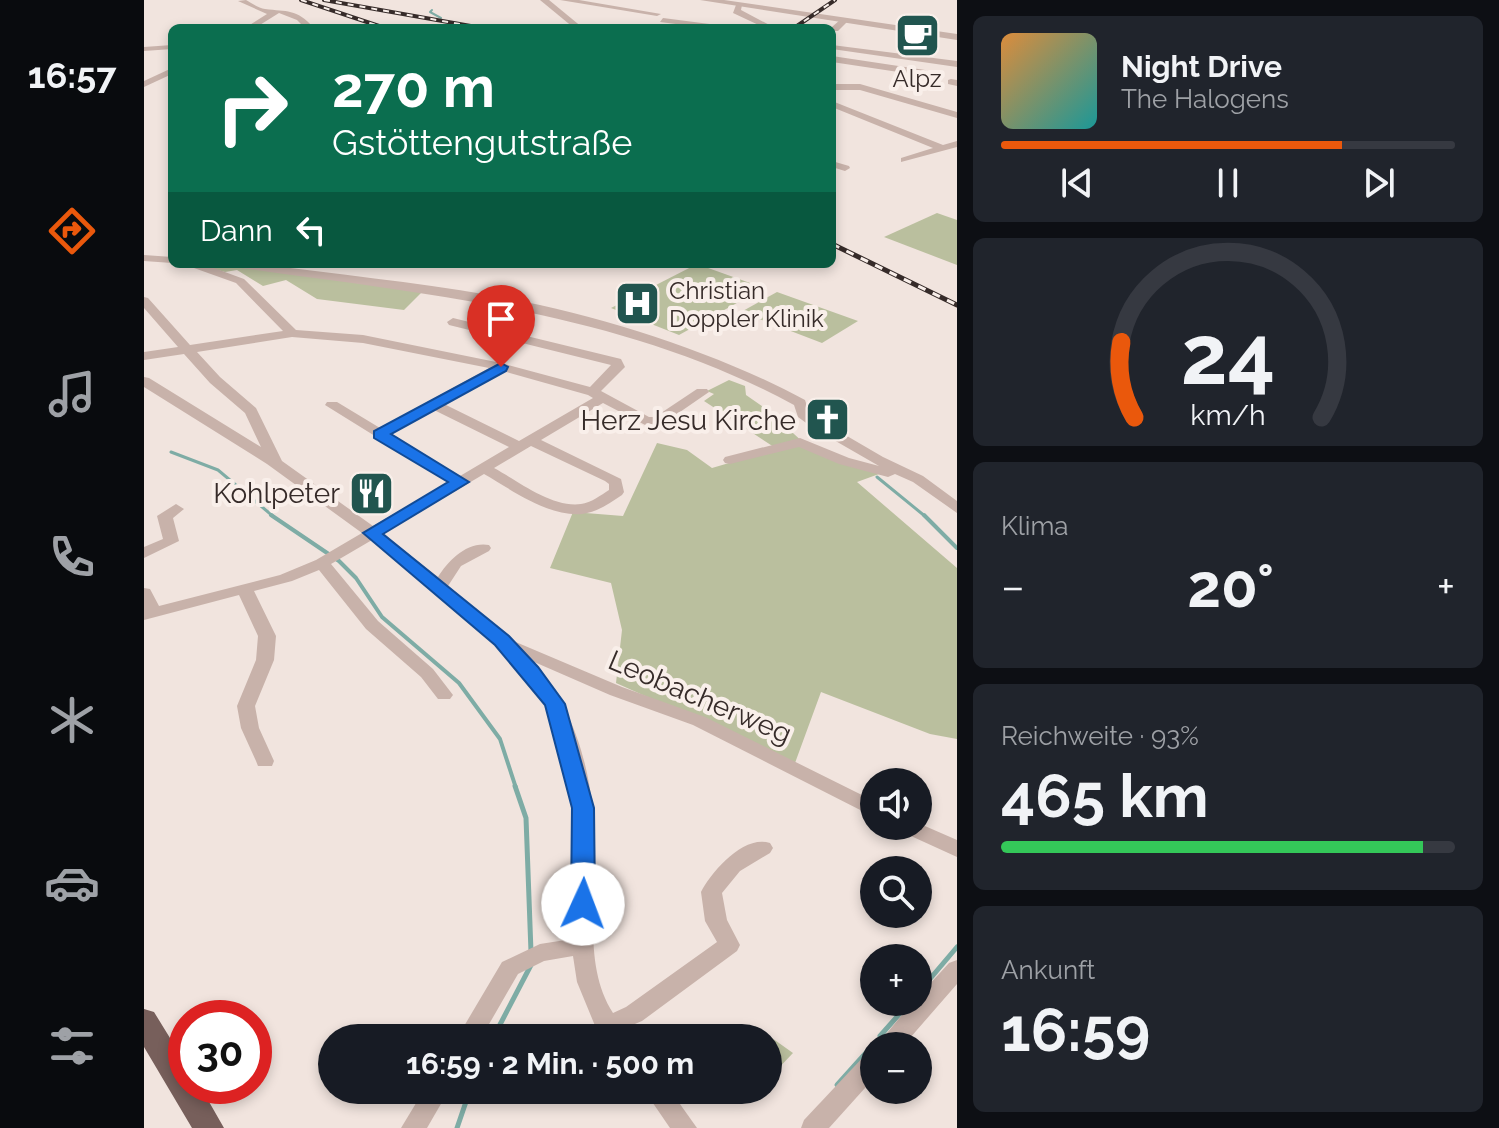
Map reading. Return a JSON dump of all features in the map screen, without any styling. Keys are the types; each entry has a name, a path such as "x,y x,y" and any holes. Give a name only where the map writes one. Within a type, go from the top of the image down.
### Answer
{"main road":[{"path":"144,1021 209,1128"}],"street":[{"path":"544,0 574,24"},
{"path":"564,0 688,24"},
{"path":"705,0 957,37"},
{"path":"245,2 300,18 306,24"},
{"path":"739,7 736,11 763,24"},
{"path":"254,24 273,10"},
{"path":"836,28 844,21"},
{"path":"144,49 168,47"},
{"path":"837,47 957,64"},
{"path":"836,59 925,73"},
{"path":"144,84 168,73"},
{"path":"836,87 860,87 957,115"},
{"path":"836,106 942,148"},
{"path":"905,160 957,144"},
{"path":"836,165 845,168"},
{"path":"144,258 168,260"},
{"path":"204,268 240,281 292,333"},
{"path":"269,268 513,303 663,344 715,362 800,403 808,417 878,460 918,479 957,509"},
{"path":"144,301 215,380 251,411 279,468"},
{"path":"144,593 153,612 245,590 329,559 526,444 599,394 618,367 616,362 453,322"},
{"path":"144,356 292,333 363,339 501,367 599,394 647,422 659,420 702,392"},
{"path":"380,434 501,367"},
{"path":"144,381 279,468 371,533 502,641 531,671 555,704 573,761 583,808 585,838 581,946 593,999 607,1024"},
{"path":"332,405 460,482"},
{"path":"435,405 616,482 617,492 595,505 581,509 565,507 484,468"},
{"path":"795,433 809,444 844,461 903,478 957,509"},
{"path":"730,460 794,443 809,444"},
{"path":"150,551 171,541 165,516 176,509"},
{"path":"439,587 455,563 483,548"},
{"path":"329,559 372,625 427,673 444,695"},
{"path":"245,590 267,636 265,660 249,695 246,716 265,761"},
{"name":"Leobacherweg","path":"502,641 616,691 699,721 860,803"},
{"path":"932,838 957,849"},
{"path":"621,1024 729,945 716,921 711,892 734,865 749,853 763,848"},
{"path":"477,1024 510,968 531,957 581,946"},
{"path":"901,1032 957,969"},
{"path":"813,1128 860,1076"},
{"path":"413,1128 428,1104"},
{"path":"667,1104 685,1128"}],"green space":[{"path":"937,213 957,220 957,265 884,237"},
{"path":"210,268 270,269 422,292 404,310 317,299 286,280 263,286 237,270 225,272"},
{"path":"689,268 708,268 764,288 679,335 611,308"},
{"path":"777,292 858,321 822,343 741,312"},
{"path":"729,380 745,386 746,395 769,411 806,445 879,474 857,482 957,568 957,739 930,734 821,692 795,763 616,683 622,630 611,583 550,568 573,512 623,516 657,443 687,450 712,468 777,449 704,401 714,394 707,391"},
{"path":"782,1045 793,1053 782,1065"}],"waterway":[{"path":"432,10 430,12 441,18"},
{"path":"171,452 218,470 274,517"},
{"path":"877,477 926,517"},
{"path":"271,515 339,561 356,578 382,617 459,683 500,739 516,788"},
{"path":"926,517 957,548"},
{"path":"515,786 526,818 531,952"},
{"path":"932,976 957,947"},
{"path":"500,1024 531,965"},
{"path":"884,1032 898,1016"},
{"path":"837,1085 860,1059"},
{"path":"457,1128 465,1104"}],"railway":[{"path":"301,0 373,24"},
{"path":"324,0 459,24"},
{"path":"800,24 835,0"},
{"path":"836,246 957,305"}],"place":[{"name":"Alpz","path":"917,36"},
{"name":"Christian Doppler Klinik","path":"638,304"},
{"name":"Herz Jesu Kirche","path":"827,420"},
{"name":"Kohlpeter","path":"371,493"}],"route":[{"path":"501,367 380,434 460,482 371,533 502,641 531,671 555,704 573,761 583,808 583,904"}]}
